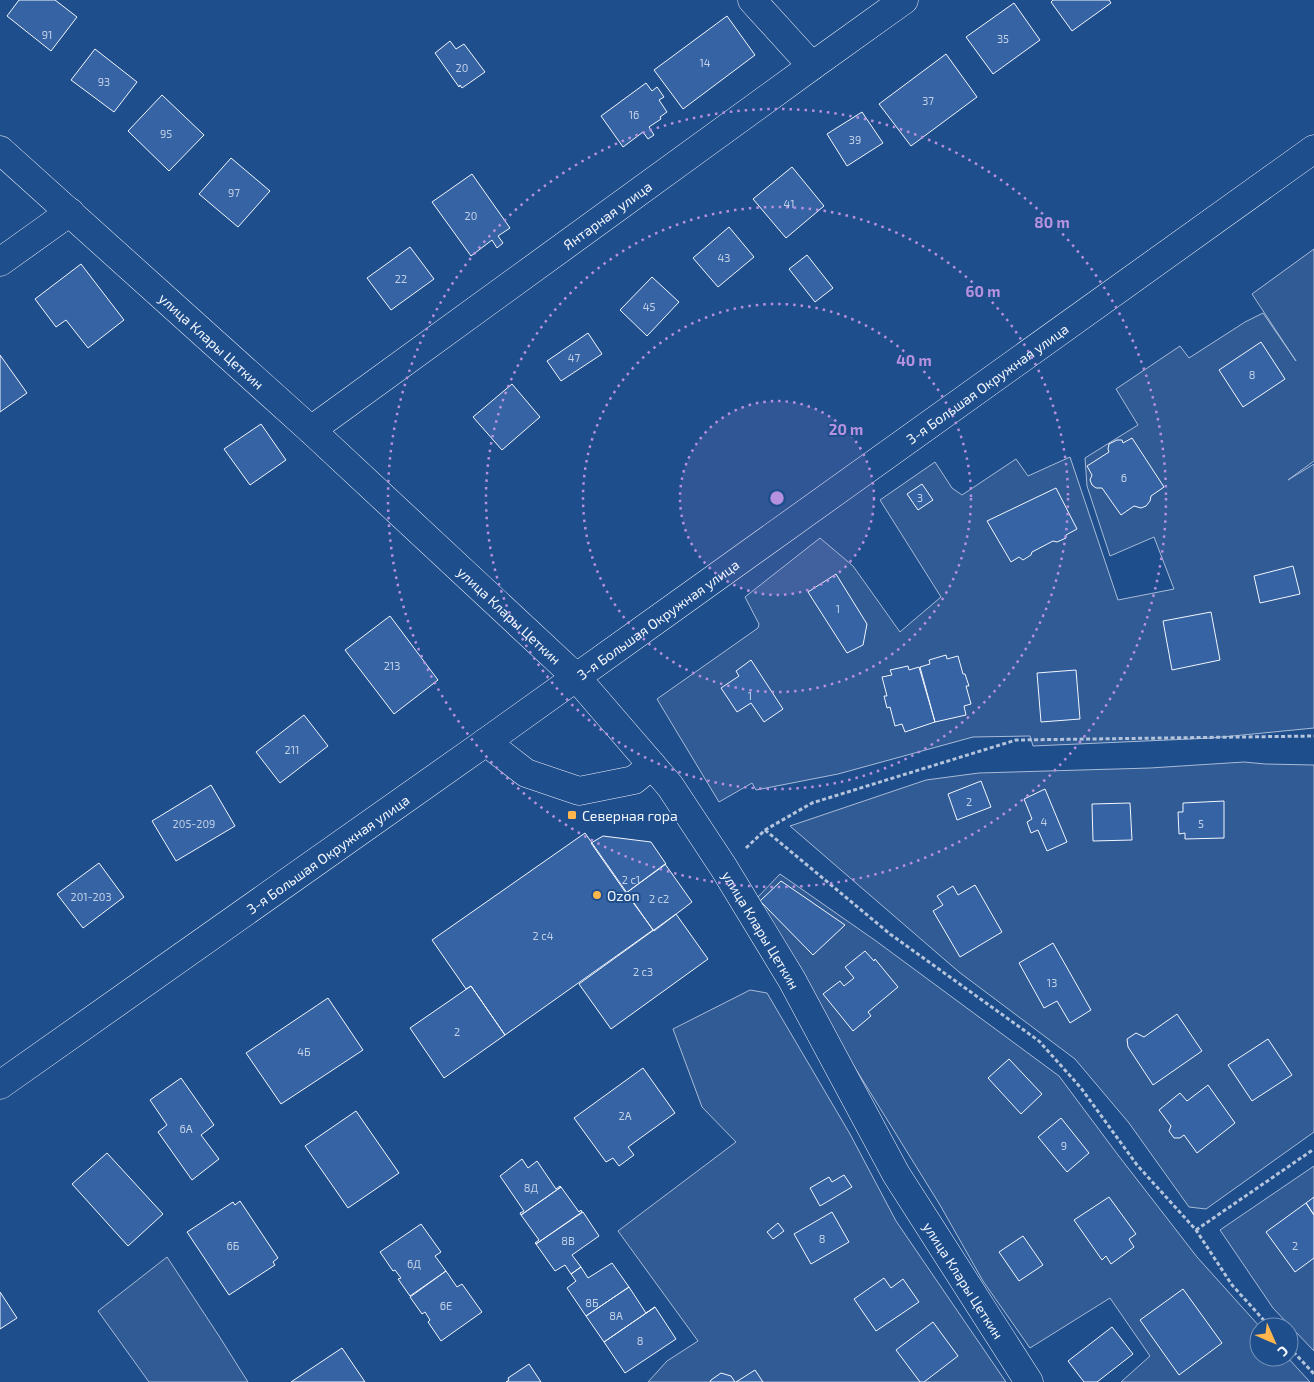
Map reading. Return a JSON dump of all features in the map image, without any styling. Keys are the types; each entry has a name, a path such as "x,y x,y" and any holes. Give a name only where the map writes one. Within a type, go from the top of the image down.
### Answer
{"street":[{"path":"752,0 812,66"},
{"name":"Янтарная улица","path":"311,430 904,0"},
{"name":"улица Клары Цеткин","path":"0,150 311,430 576,677 670,786 724,868 792,980 896,1174 1029,1382"},
{"name":"3-я Большая Окружная улица","path":"0,1085 486,742 1314,150"},
{"path":"0,262 70,212"},
{"path":"486,742 526,773 579,791 634,780 652,765"}],"path":[{"path":"1261,1317 1232,1285 1196,1230 1137,1165 1081,1088 1039,1041 890,934 765,830 812,802 1016,740 1314,736"},
{"path":"1196,1230 1314,1149"},
{"path":"1299,1358 1314,1374"}],"shaded area":[{"path":"1314,249 1314,461 1288,480 1314,464 1314,728 1212,738 1033,746 1030,736 973,737 838,774 756,790 752,783 719,802 657,699 758,628 759,624 745,597 820,538 853,566 900,632 941,597 880,500 935,462 952,488 962,495 1016,459 1028,476 1070,457 1118,600 1174,589 1154,537 1110,556 1087,486 1085,458 1138,425 1116,389 1180,346 1189,358 1245,322 1263,313 1296,361 1252,294"},
{"path":"1244,762 1314,765 1314,1132 1206,1209 1189,1207 1129,1123 1075,1059 959,972 790,826 926,780 979,773 1150,768"},
{"path":"780,874 876,941 1059,1076 1197,1257 1251,1317 1249,1317 1249,1367 1296,1367 1310,1382 1121,1382 1150,1356 1110,1298 1030,1348 983,1281 940,1205 839,1042 756,899"},
{"path":"750,990 767,993 850,1134 896,1221 1006,1382 648,1382 667,1361 698,1341 618,1231 736,1142 702,1107 673,1029"},
{"path":"1314,1166 1314,1351 1299,1335 1299,1317 1282,1317 1273,1308 1220,1230"},
{"path":"167,1257 248,1382 149,1382 98,1311"}],"building":[{"path":"19,0 55,0 77,17 51,51 7,16"},
{"path":"1053,0 1109,0 1111,3 1072,31 1051,2"},
{"path":"1014,3 1040,40 993,74 966,37"},
{"path":"727,16 755,55 683,109 654,70"},
{"path":"450,41 456,49 464,44 485,72 462,88 460,85 459,87 435,53"},
{"path":"95,49 137,82 114,112 71,80"},
{"path":"946,54 977,97 911,146 879,104"},
{"path":"646,83 652,91 657,87 664,97 659,100 667,112 660,117 661,119 649,127 654,135 648,139 643,132 623,147 601,116"},
{"path":"162,95 204,135 169,171 128,131"},
{"path":"862,112 883,143 847,166 827,134"},
{"path":"231,158 270,191 238,227 199,194"},
{"path":"792,167 824,206 786,238 753,199"},
{"path":"472,174 510,228 498,236 503,243 497,248 492,240 471,256 432,202"},
{"path":"729,227 754,257 718,287 693,258"},
{"path":"410,247 434,279 391,310 367,278"},
{"path":"807,255 833,288 815,302 789,269"},
{"path":"81,264 124,320 88,348 66,320 56,327 35,299"},
{"path":"652,277 679,302 647,336 620,310"},
{"path":"588,333 602,354 561,381 547,361"},
{"path":"1261,342 1285,379 1243,407 1219,370"},
{"path":"0,355 27,393 0,412"},
{"path":"512,384 540,417 502,450 473,417"},
{"path":"261,424 286,460 250,485 224,449"},
{"path":"1132,438 1164,487 1151,496 1146,506 1141,508 1134,506 1121,515 1102,488 1096,488 1092,485 1090,480 1092,475 1087,466 1109,452 1109,444 1117,440 1122,440 1123,443"},
{"path":"922,484 933,500 918,510 907,494"},
{"path":"1056,488 1077,529 1066,535 1066,538 1057,542 1053,541 1032,552 1031,555 1023,560 1019,557 1011,562 987,521"},
{"path":"1293,566 1300,594 1260,603 1254,576"},
{"path":"836,574 867,624 863,645 847,653 808,592"},
{"path":"1211,612 1220,660 1172,670 1163,621"},
{"path":"390,616 438,680 394,714 345,650"},
{"path":"946,655 947,659 958,656 963,674 965,674 969,686 966,686 971,704 964,706 966,715 935,722 920,667 930,664 929,660"},
{"path":"751,660 783,709 764,722 751,703 737,712 721,688 739,676 736,671"},
{"path":"908,666 909,670 919,667 935,722 905,732 902,724 895,726 890,707 887,708 884,696 887,696 882,677 892,675 890,670"},
{"path":"1076,670 1080,719 1041,722 1037,673"},
{"path":"304,715 328,746 280,783 256,752"},
{"path":"981,781 991,807 957,820 948,794"},
{"path":"211,785 235,826 176,861 152,821"},
{"path":"1045,789 1067,842 1047,851 1038,830 1031,833 1027,822 1032,819 1024,799"},
{"path":"1224,801 1224,838 1185,839 1185,833 1179,834 1178,812 1183,812 1183,803"},
{"path":"1130,803 1132,840 1093,841 1092,804"},
{"path":"585,833 653,930 505,1035 471,986 466,989 432,940"},
{"path":"603,836 651,842 666,864 626,893 591,843"},
{"path":"99,863 124,897 83,928 57,894"},
{"path":"665,864 692,902 654,931 626,893"},
{"path":"781,881 845,925 813,955 760,901"},
{"path":"975,885 1002,932 960,957 933,911 943,905 937,896 953,886 958,895"},
{"path":"676,914 708,959 611,1029 579,984"},
{"path":"1053,943 1091,1010 1070,1023 1057,1001 1044,1008 1019,963"},
{"path":"865,951 874,961 875,959 898,987 868,1012 871,1016 853,1031 823,994 840,981 844,986 854,978 845,967"},
{"path":"471,986 505,1035 444,1078 410,1028"},
{"path":"328,998 363,1050 281,1104 246,1053"},
{"path":"1177,1014 1202,1051 1153,1085 1128,1047 1127,1039 1136,1033 1144,1037"},
{"path":"1268,1039 1292,1075 1252,1101 1228,1065"},
{"path":"1009,1059 1042,1094 1021,1114 988,1078"},
{"path":"643,1068 675,1113 628,1147 634,1155 619,1166 613,1158 606,1162 574,1118"},
{"path":"181,1078 214,1125 201,1135 219,1159 192,1180 158,1132 167,1125 150,1100"},
{"path":"1208,1085 1235,1123 1197,1153 1184,1135 1180,1138 1174,1138 1169,1131 1171,1126 1159,1110 1180,1093 1187,1101"},
{"path":"356,1111 399,1173 348,1208 305,1146"},
{"path":"1061,1118 1089,1153 1067,1172 1038,1137"},
{"path":"107,1153 163,1214 128,1246 72,1184"},
{"path":"522,1159 528,1168 537,1161 556,1189 561,1187 521,1215 520,1213 524,1211 500,1176"},
{"path":"844,1175 852,1187 820,1206 810,1188 829,1177 832,1182"},
{"path":"561,1187 579,1212 581,1210 582,1212 536,1244 539,1240 521,1215"},
{"path":"1109,1197 1136,1234 1129,1239 1134,1247 1111,1264 1106,1256 1102,1260 1074,1220"},
{"path":"1314,1197 1314,1215 1306,1203"},
{"path":"240,1201 278,1258 273,1262 275,1265 229,1295 187,1232 233,1202 235,1205"},
{"path":"1306,1203 1314,1215 1314,1258 1295,1272 1266,1232"},
{"path":"583,1212 599,1236 572,1255 581,1267 571,1274 565,1265 555,1271 536,1244"},
{"path":"832,1212 849,1242 811,1264 794,1234"},
{"path":"778,1223 784,1231 773,1239 767,1232"},
{"path":"421,1224 441,1252 435,1256 446,1271 410,1296 398,1279 401,1278 395,1270 393,1271 380,1252"},
{"path":"1023,1236 1043,1265 1019,1281 999,1252"},
{"path":"612,1263 629,1287 586,1316 567,1288 576,1281 571,1274 581,1267 588,1278"},
{"path":"446,1271 457,1287 462,1284 482,1312 441,1341 428,1322 430,1320 425,1312 422,1314 410,1297"},
{"path":"884,1278 891,1288 903,1279 919,1302 876,1331 854,1299"},
{"path":"629,1287 646,1313 655,1307 604,1342 586,1316"},
{"path":"1183,1289 1222,1343 1179,1375 1140,1320"},
{"path":"0,1292 17,1318 0,1329"},
{"path":"655,1307 676,1339 625,1373 604,1342"},
{"path":"933,1322 958,1356 924,1382 920,1382 896,1350"},
{"path":"1112,1327 1133,1354 1097,1382 1084,1382 1068,1361"},
{"path":"342,1348 365,1382 291,1382"},
{"path":"529,1364 541,1382 506,1382 509,1380 508,1378"},
{"path":"755,1370 763,1382 736,1382"},
{"path":"721,1373 731,1376 735,1382 710,1382"}],"place":[{"name":"Северная гора","path":"572,815"},
{"name":"Ozon","path":"597,895"}]}
